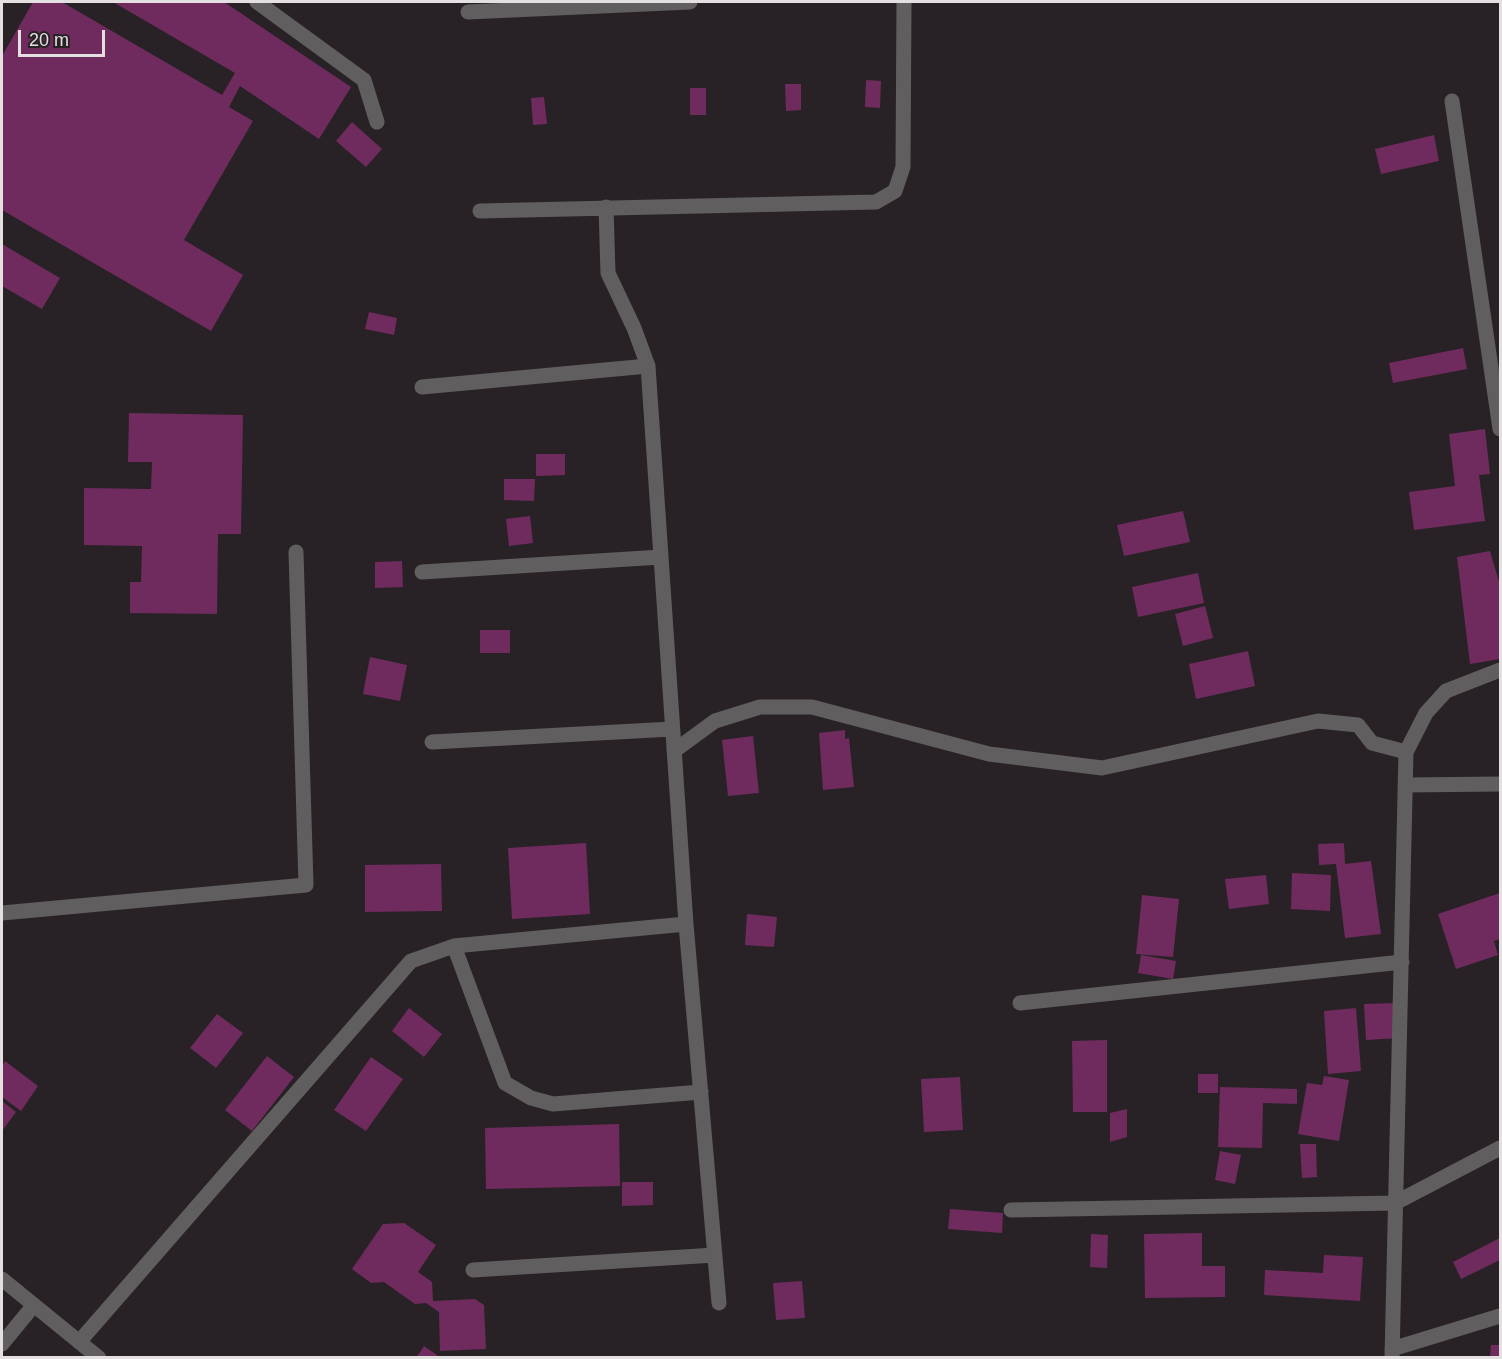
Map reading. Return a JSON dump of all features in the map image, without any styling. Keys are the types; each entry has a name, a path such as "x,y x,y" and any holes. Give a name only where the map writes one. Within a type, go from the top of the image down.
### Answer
{"street":[{"path":"257,2 364,80 377,122"},
{"path":"468,12 690,2"},
{"path":"480,211 876,202 895,191 903,167 904,2"},
{"path":"1452,101 1500,429"},
{"path":"606,207 608,273 634,328 648,366 686,924 719,1303"},
{"path":"422,387 648,366"},
{"path":"2,913 306,885 296,552"},
{"path":"422,572 661,558"},
{"path":"1500,670 1446,691 1426,713 1406,752 1392,1353 1500,1316"},
{"path":"674,751 715,721 760,707 812,707 990,754 1102,768 1318,721 1358,725 1372,743 1406,752"},
{"path":"432,742 672,729"},
{"path":"1405,784 1500,784"},
{"path":"79,1342 411,962 454,946 686,924"},
{"path":"454,946 505,1083 522,1093 553,1104 701,1092"},
{"path":"1020,1003 1402,962"},
{"path":"1011,1210 1395,1203 1500,1148"},
{"path":"473,1270 715,1255"},
{"path":"2,1279 99,1358"},
{"path":"2,1344 34,1305"}],"building":[{"path":"33,2 62,2 222,95 235,73 113,2 224,2 351,87 319,139 240,86 229,107 253,121 184,240 243,275 211,331 2,210 2,56"},
{"path":"866,80 881,81 880,108 865,107"},
{"path":"785,84 801,84 801,110 786,111"},
{"path":"690,88 706,88 706,115 690,115"},
{"path":"544,97 547,124 533,125 531,98"},
{"path":"352,122 382,149 366,167 336,141"},
{"path":"1434,135 1439,161 1381,174 1375,149"},
{"path":"2,244 60,278 42,309 2,286"},
{"path":"369,312 397,318 394,335 365,329"},
{"path":"1463,348 1467,369 1393,383 1389,363"},
{"path":"129,413 243,415 241,534 218,534 217,614 130,613 130,582 141,582 142,546 84,545 84,488 151,489 152,462 128,462"},
{"path":"1485,429 1490,474 1479,475 1485,521 1414,530 1409,492 1455,486 1449,434"},
{"path":"536,454 565,454 565,475 536,476"},
{"path":"504,479 535,479 534,501 504,500"},
{"path":"1183,511 1190,542 1124,556 1117,525"},
{"path":"530,516 533,543 509,546 506,519"},
{"path":"1490,551 1500,585 1500,659 1470,664 1457,557"},
{"path":"402,561 403,587 375,588 375,562"},
{"path":"1198,573 1204,603 1138,617 1132,587"},
{"path":"1205,606 1213,638 1183,646 1175,614"},
{"path":"480,630 510,630 510,653 480,653"},
{"path":"1248,651 1255,686 1196,699 1189,664"},
{"path":"370,657 407,665 400,701 363,694"},
{"path":"845,730 845,739 849,738 854,787 823,790 819,733"},
{"path":"753,736 759,793 728,796 722,740"},
{"path":"586,843 590,914 512,919 508,848"},
{"path":"1344,843 1345,864 1371,861 1381,934 1345,938 1336,864 1319,865 1318,844"},
{"path":"441,864 442,911 365,912 365,865"},
{"path":"1292,873 1331,875 1330,911 1291,909"},
{"path":"1266,875 1269,904 1229,909 1225,879"},
{"path":"1500,893 1500,939 1494,941 1498,955 1456,969 1438,914"},
{"path":"1142,895 1179,899 1173,957 1136,954"},
{"path":"747,914 777,917 774,947 745,945"},
{"path":"1141,955 1176,961 1173,979 1138,973"},
{"path":"1397,1003 1399,1038 1366,1040 1364,1004"},
{"path":"409,1008 442,1034 424,1057 392,1031"},
{"path":"1356,1008 1361,1071 1328,1074 1324,1011"},
{"path":"217,1014 243,1033 216,1068 190,1048"},
{"path":"1107,1040 1107,1112 1073,1112 1072,1041"},
{"path":"267,1056 294,1077 252,1131 225,1110"},
{"path":"371,1057 403,1079 366,1131 334,1110"},
{"path":"5,1061 38,1086 21,1111 2,1097 2,1066"},
{"path":"1198,1074 1218,1074 1218,1093 1198,1093"},
{"path":"1324,1076 1349,1080 1339,1141 1298,1134 1307,1083 1322,1085"},
{"path":"960,1077 963,1130 924,1132 921,1079"},
{"path":"1220,1087 1297,1089 1297,1104 1263,1103 1262,1148 1218,1147"},
{"path":"2,1101 16,1112 2,1131"},
{"path":"1127,1109 1127,1137 1110,1142 1110,1113"},
{"path":"619,1124 620,1186 486,1189 485,1128"},
{"path":"1300,1144 1316,1144 1317,1177 1302,1178"},
{"path":"1220,1151 1241,1155 1235,1184 1215,1180"},
{"path":"622,1182 653,1182 653,1205 622,1206"},
{"path":"950,1209 1003,1213 1002,1233 948,1229"},
{"path":"404,1223 436,1245 418,1272 432,1282 433,1301 475,1299 484,1305 486,1349 440,1351 439,1312 426,1303 415,1304 384,1282 371,1283 352,1269 383,1224"},
{"path":"1202,1233 1202,1266 1225,1266 1225,1297 1145,1298 1144,1234"},
{"path":"1091,1234 1108,1235 1107,1268 1090,1267"},
{"path":"1500,1238 1500,1260 1461,1279 1453,1262"},
{"path":"1324,1255 1363,1257 1360,1301 1264,1295 1265,1270 1323,1273"},
{"path":"802,1281 805,1318 776,1320 773,1283"},
{"path":"1491,1345 1500,1345 1500,1358 1490,1358"},
{"path":"424,1346 441,1358 416,1358"}]}
